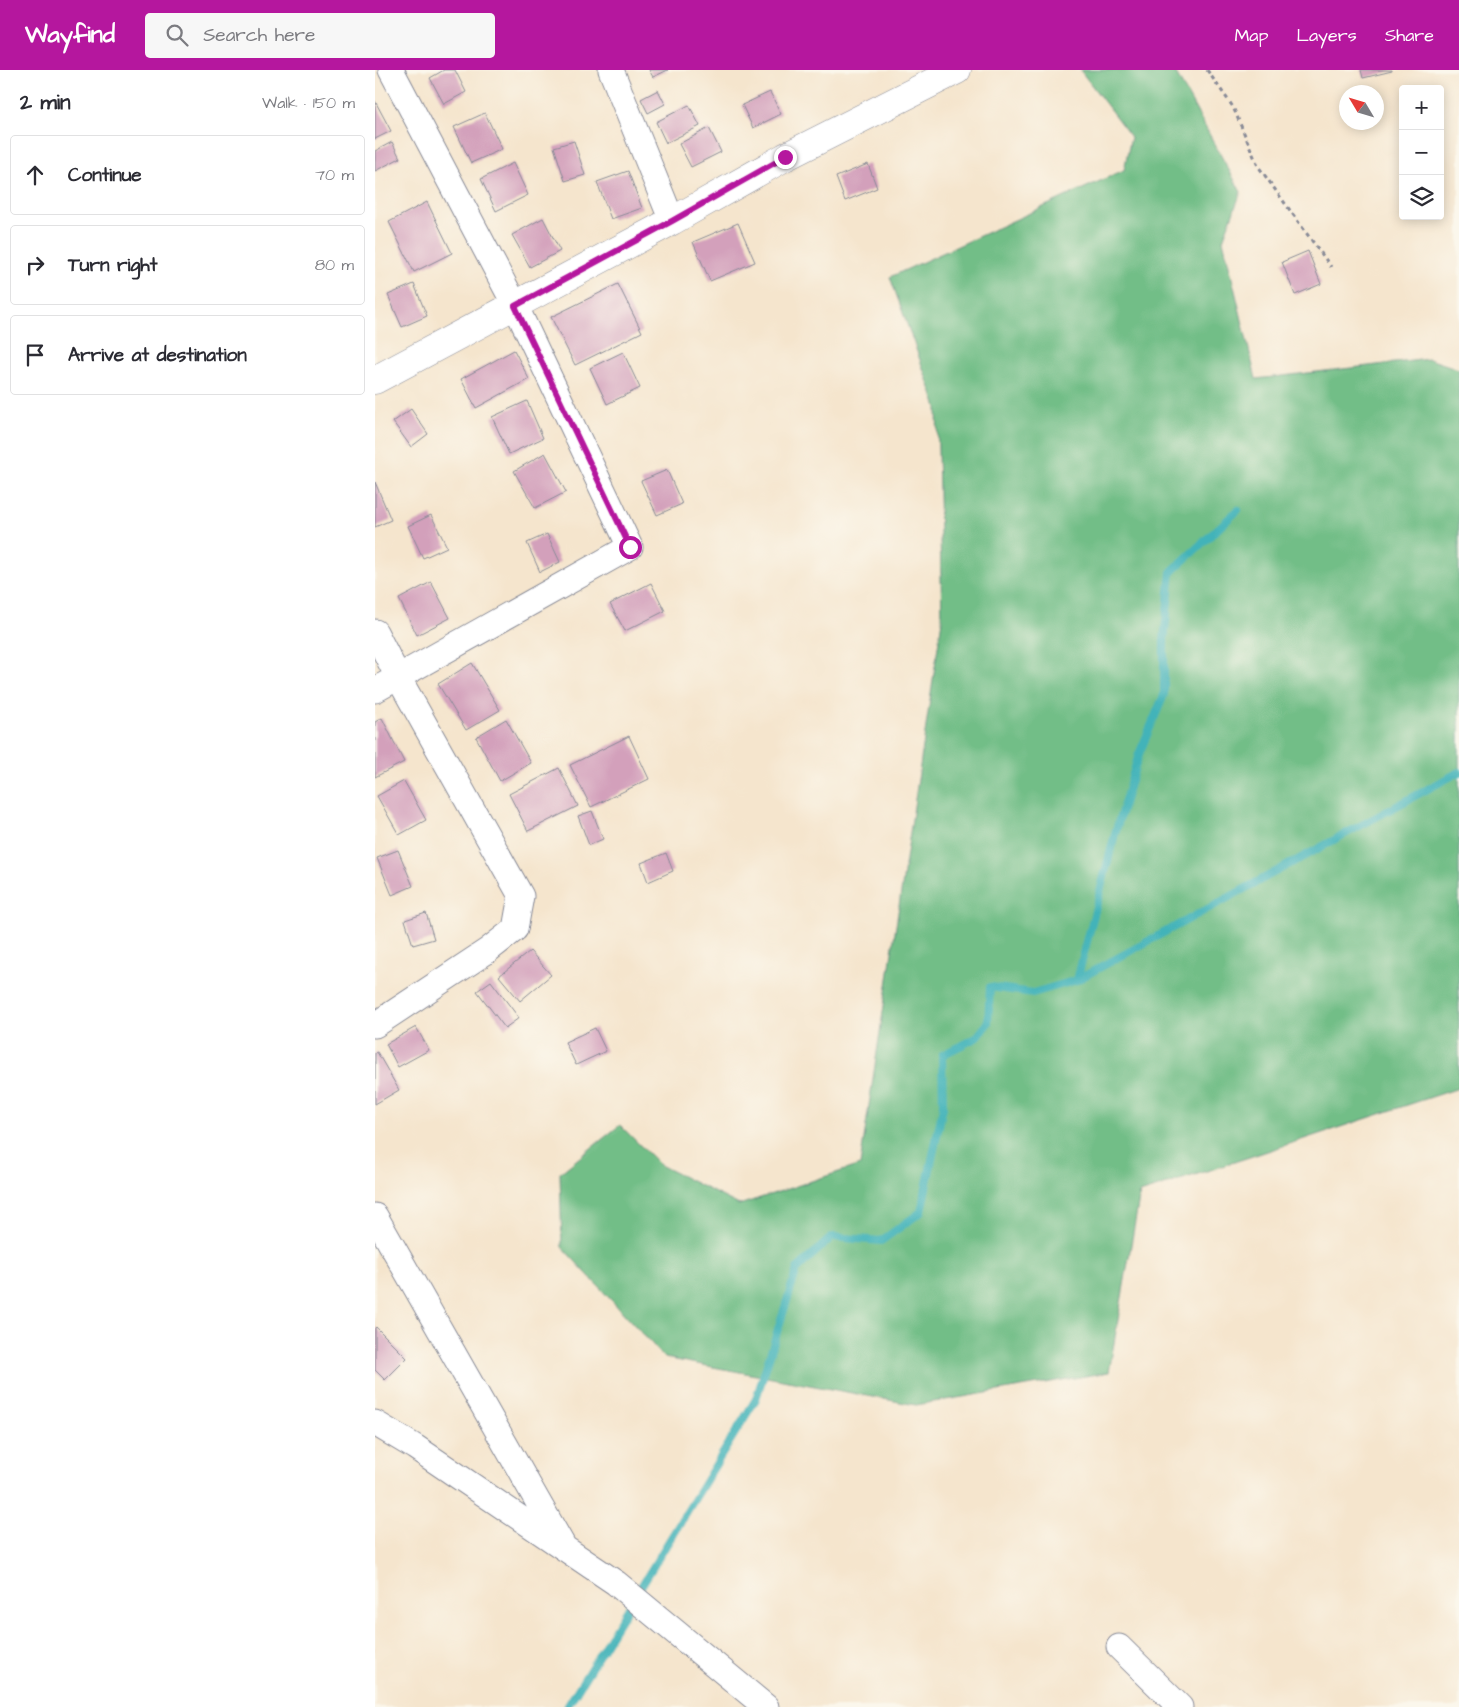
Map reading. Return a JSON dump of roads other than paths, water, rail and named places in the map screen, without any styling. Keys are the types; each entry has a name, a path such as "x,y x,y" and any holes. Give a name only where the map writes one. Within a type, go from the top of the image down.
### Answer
{"street":[{"path":"375,690 630,547 515,306 391,70"},
{"path":"611,70 672,221"},
{"path":"375,380 672,221 785,157 957,70"},
{"path":"375,632 398,677 521,896 515,929 487,951 375,1025"},
{"path":"375,1216 565,1549"},
{"path":"375,1423 415,1447 616,1583 766,1707"},
{"path":"1119,1647 1180,1707"}],"waterway":[{"path":"567,1707 756,1399 797,1269 832,1237 881,1241 921,1212 943,1107 942,1055 976,1038 988,1023 990,987 1033,993 1077,980 1116,830 1139,754 1164,695 1164,641 1171,572 1238,510"},
{"path":"1077,980 1459,772"}]}
